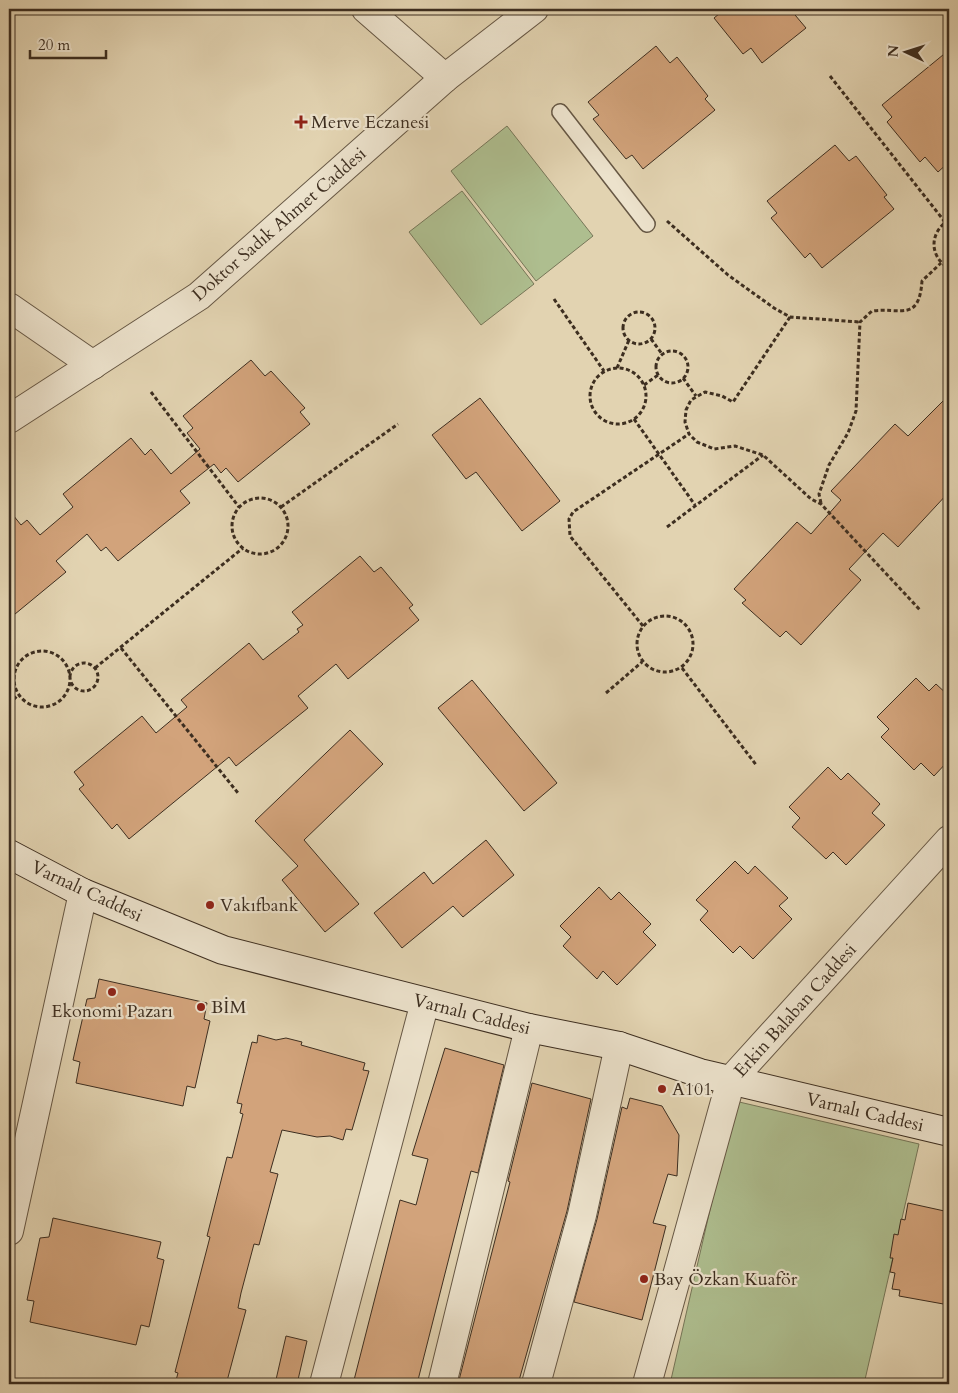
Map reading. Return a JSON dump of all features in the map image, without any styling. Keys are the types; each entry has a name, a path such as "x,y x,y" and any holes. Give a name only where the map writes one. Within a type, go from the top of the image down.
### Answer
{"street":[{"path":"366,9 445,78"},
{"name":"Doktor Sadık Ahmet Caddesi","path":"9,419 200,296 445,78 534,9"},
{"path":"9,307 93,365"},
{"name":"Erkin Balaban Caddesi","path":"647,1384 732,1080 949,840"},
{"name":"Varnalı Caddesi","path":"9,854 83,893 223,950 529,1028 619,1046 700,1073 949,1132"},
{"path":"9,1231 83,893"},
{"path":"324,1384 425,1002"},
{"path":"442,1384 529,1028"},
{"path":"536,1384 582,1216 619,1046"}],"lane":[{"path":"560,112 647,224"}],"path":[{"path":"830,76 945,222"},
{"path":"666,220 728,275 774,308 790,317 860,322"},
{"path":"949,220 937,230 934,239 936,256 941,263 949,268"},
{"path":"821,504 819,494 828,465 848,433 856,410 860,322 872,311 901,312 918,304 922,281 941,263"},
{"path":"554,299 604,371"},
{"path":"640,312 653,319 655,330 651,339 641,344 629,340 625,334 624,324 630,315 640,312"},
{"path":"790,317 733,402 722,396 705,392 691,400 686,410 685,422 689,434 705,447 714,449 736,446 763,454 811,499 821,504 920,610"},
{"path":"651,339 662,354"},
{"path":"617,368 629,340"},
{"path":"677,353 685,359 687,369 683,378 669,383 658,376 656,363 662,354 677,353"},
{"path":"617,368 631,371 644,385 645,403 634,418 618,424 608,423 594,412 589,394 597,377 604,371 617,368"},
{"path":"644,385 658,376"},
{"path":"683,378 696,396"},
{"path":"151,392 239,507"},
{"path":"634,418 695,505"},
{"path":"281,507 398,424"},
{"path":"643,626 570,536 569,520 573,512 689,434"},
{"path":"667,527 763,454"},
{"path":"259,498 274,501 281,507 288,524 284,542 277,549 260,554 243,548 233,533 232,524 239,507 247,501 259,498"},
{"path":"95,668 243,548"},
{"path":"660,616 678,619 686,625 693,642 692,652 682,668 665,673 648,668 642,662 637,644 638,634 643,626 660,616"},
{"path":"121,648 238,793"},
{"path":"13,677 21,660 28,654 41,651 55,654 62,660 68,668 75,687 88,690 97,682 95,668"},
{"path":"606,693 642,662"},
{"path":"9,671 13,677 18,695 32,706 50,706 65,695 72,670 78,664 87,664 95,668"},
{"path":"682,668 757,766"},
{"path":"9,704 18,695"}],"green space":[{"path":"507,126 593,236 536,281 451,171"},
{"path":"462,191 534,284 481,325 409,232"},
{"path":"735,1101 919,1144 864,1384 670,1384"}],"building":[{"path":"725,9 790,9 806,28 762,63 751,48 743,54 714,18"},
{"path":"656,46 670,63 677,57 708,96 705,99 715,110 643,169 632,155 626,159 593,119 599,115 588,102"},
{"path":"949,50 949,162 938,172 925,157 920,162 887,122 892,117 882,105"},
{"path":"835,145 849,161 856,156 887,195 884,197 894,209 822,268 810,253 805,258 771,218 777,213 767,201"},
{"path":"251,360 265,376 271,371 305,408 300,412 310,424 238,482 226,468 221,473 214,464 180,491 190,503 118,561 106,547 101,551 87,534 56,561 66,572 9,619 9,510 21,525 27,520 40,535 73,507 63,494 131,438 145,455 151,449 171,474 200,449 187,433 193,428 183,416"},
{"path":"949,395 949,492 898,547 883,533 849,569 861,580 801,645 786,631 780,637 742,603 746,600 734,589 797,522 811,534 841,500 831,491 895,424 908,436"},
{"path":"480,398 560,501 522,531 476,472 466,479 432,435"},
{"path":"360,556 374,572 381,567 413,605 409,608 419,620 348,679 336,664 298,696 308,708 236,766 229,757 129,839 117,824 112,829 79,789 84,785 74,772 142,716 156,733 187,707 181,700 249,643 263,660 299,632 297,629 303,625 292,612"},
{"path":"916,678 929,691 936,684 949,696 949,760 934,776 921,763 914,770 881,737 889,729 877,717"},
{"path":"472,680 557,783 524,811 438,708"},
{"path":"350,730 383,764 304,840 359,904 325,932 282,880 298,866 255,821"},
{"path":"828,767 841,780 848,773 880,804 872,813 885,825 846,865 833,852 826,859 792,827 800,818 789,807"},
{"path":"486,840 514,875 463,917 453,906 402,948 374,913 424,872 433,884"},
{"path":"735,861 748,874 755,866 788,898 779,906 792,919 753,959 740,946 733,953 700,920 708,911 696,900"},
{"path":"599,887 611,900 619,892 651,924 643,932 656,945 617,985 603,971 597,979 563,946 571,937 560,926"},
{"path":"99,979 207,1003 204,1019 210,1021 195,1088 187,1086 183,1106 76,1083 80,1062 73,1060 87,999 95,998"},
{"path":"258,1035 276,1040 286,1038 302,1042 301,1045 365,1063 363,1070 369,1071 352,1130 346,1129 343,1140 330,1136 317,1137 282,1130 270,1172 278,1174 259,1245 254,1244 241,1293 238,1308 246,1310 227,1381 222,1379 221,1384 175,1384 178,1373 175,1372 210,1237 207,1236 227,1157 232,1158 243,1114 240,1113 242,1104 237,1103 252,1042 257,1043"},
{"path":"445,1048 504,1065 478,1173 471,1171 417,1384 353,1384 400,1200 416,1205 428,1159 412,1155"},
{"path":"532,1083 591,1099 567,1211 518,1384 458,1384 510,1182 508,1181"},
{"path":"630,1098 662,1106 679,1135 677,1176 668,1174 653,1223 666,1226 642,1320 574,1302 597,1219 622,1107 627,1109"},
{"path":"908,1203 949,1212 949,1305 899,1296 900,1290 892,1289 895,1273 890,1272 893,1258 890,1258 894,1234 898,1235 901,1219 905,1220"},
{"path":"53,1218 161,1242 157,1258 164,1260 149,1327 141,1325 136,1345 30,1322 34,1301 27,1300 40,1238 49,1237"},
{"path":"286,1336 307,1341 297,1384 275,1384"}],"place":[{"name":"Merve Eczanesi","path":"301,122"},
{"name":"Vakıfbank","path":"210,905"},
{"name":"Ekonomi Pazarı","path":"112,992"},
{"name":"BİM","path":"201,1007"},
{"name":"A101","path":"662,1089"},
{"name":"Bay Özkan Kuaför","path":"644,1279"}]}
